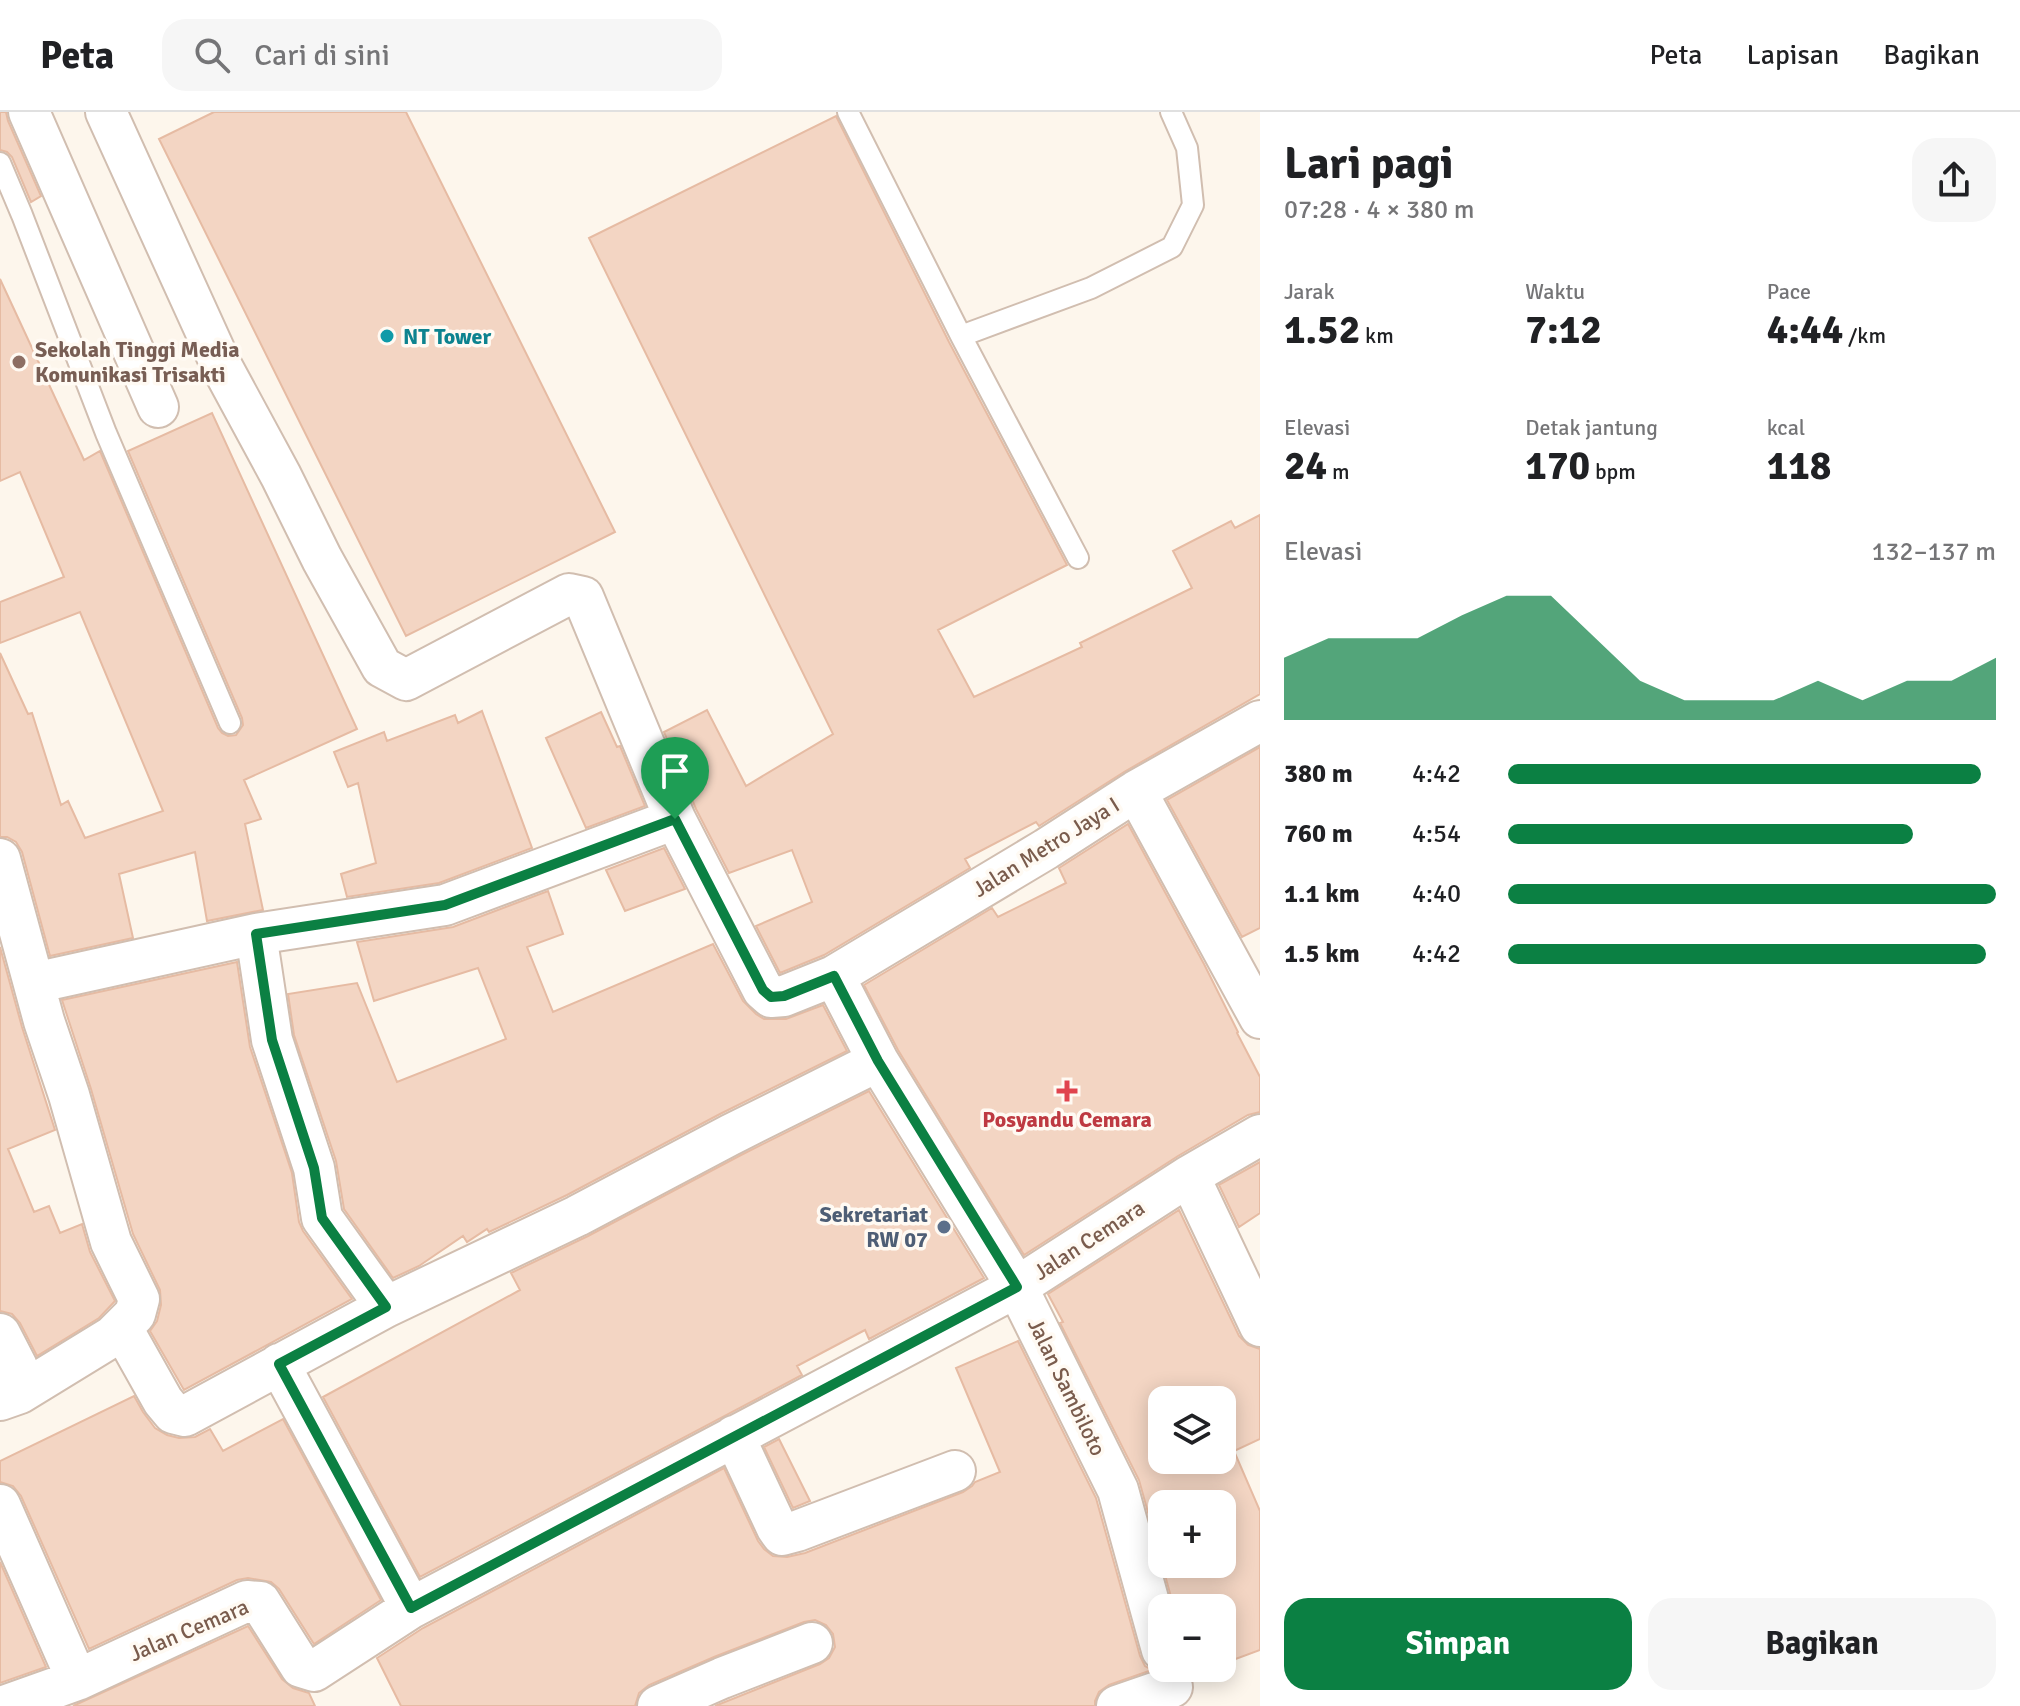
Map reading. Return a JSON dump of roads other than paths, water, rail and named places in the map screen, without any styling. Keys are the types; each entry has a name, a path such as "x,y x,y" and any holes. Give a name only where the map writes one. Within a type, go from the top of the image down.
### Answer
{"street":[{"path":"29,112 158,407"},
{"name":"Jalan Metro Jaya I","path":"106,112 222,367 382,667 406,680 569,594 583,597 675,819 763,990 771,997 784,996 834,976 1046,849 1136,791 1260,721"},
{"path":"1136,791 1260,1018"},
{"path":"34,983 256,934 445,905 675,819"},
{"path":"0,859 10,933 34,983 111,1242 139,1299 135,1314 113,1336 10,1396"},
{"path":"256,934 272,1040 314,1168 322,1218 386,1307"},
{"name":"Jalan Sambiloto","path":"834,976 878,1061 1017,1287 1118,1490 1148,1598"},
{"path":"122,1328 163,1401 173,1413 185,1416 386,1307 577,1216 878,1061"},
{"name":"Jalan Cemara","path":"4,1706 88,1687 247,1601 260,1602 301,1667 314,1671 411,1608 1017,1287 1189,1176 1260,1135"},
{"path":"1189,1176 1257,1309"},
{"path":"0,1334 17,1367 10,1396"},
{"path":"279,1364 411,1608"},
{"path":"734,1436 782,1535 955,1471"},
{"path":"0,1505 88,1687"},
{"path":"658,1706 812,1643"},
{"path":"1117,1706 1162,1682"}],"lane":[{"path":"848,112 1078,558"},
{"path":"961,336 1091,288 1172,247 1193,205 1187,148 1171,112"},
{"path":"0,163 106,433 230,723"}],"place":[{"name":"NT Tower","path":"387,336"},
{"name":"Sekolah Tinggi Media Komunikasi Trisakti","path":"19,362"},
{"name":"Posyandu Cemara","path":"1067,1091"},
{"name":"Sekretariat RW 07","path":"944,1227"}]}
